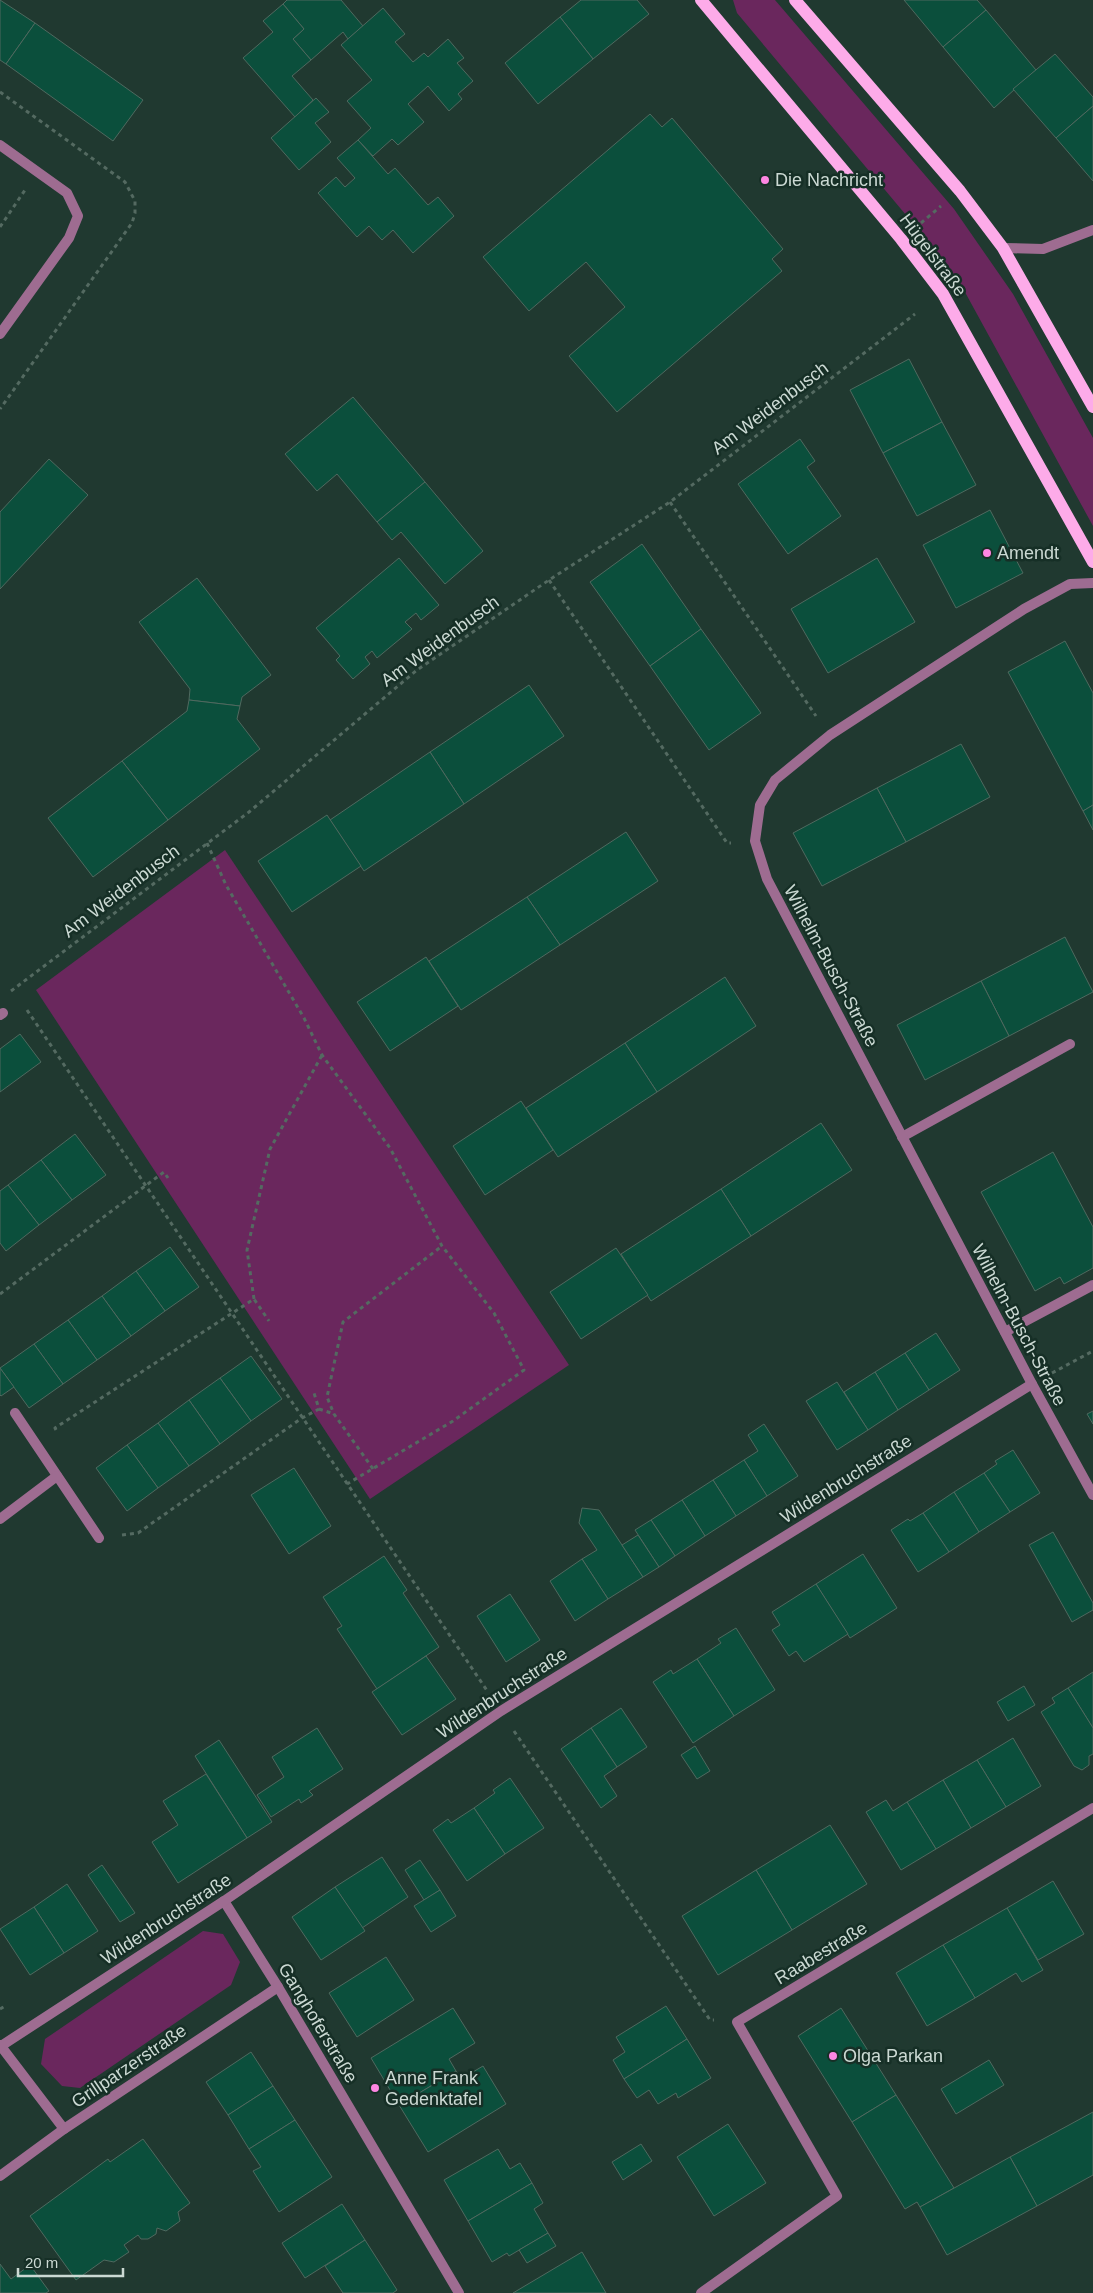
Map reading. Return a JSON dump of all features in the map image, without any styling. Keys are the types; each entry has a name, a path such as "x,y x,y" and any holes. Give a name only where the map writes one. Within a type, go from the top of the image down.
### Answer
{"main road":[{"path":"795,0 960,191 1003,248 1093,407"},
{"name":"Hügelstraße","path":"704,1 943,294 1093,562"}],"street":[{"path":"0,145 67,193 78,216 69,238 0,334"},
{"path":"1003,248 1043,249 1093,230"},
{"name":"Wilhelm-Busch-Straße","path":"1093,583 1070,584 1024,609 830,735 775,780 760,806 754,842 767,879 1032,1384 1093,1495"},
{"path":"902,1137 1070,1044"},
{"path":"1005,1332 1093,1284"},
{"name":"Wildenbruchstraße","path":"0,2046 224,1901 501,1711 1032,1384"},
{"path":"15,1413 99,1538"},
{"path":"0,1519 57,1476"},
{"name":"Raabestraße","path":"737,2022 1093,1808"},
{"name":"Ganghoferstraße","path":"224,1901 278,1987 459,2293"},
{"name":"Grillparzerstraße","path":"0,2176 64,2129 278,1987"},
{"path":"701,2293 837,2196 737,2022"},
{"path":"0,2046 64,2129"}],"path":[{"path":"0,227 37,170"},
{"path":"916,227 947,201"},
{"name":"Am Weidenbusch","path":"12,989 249,812 417,670 670,502 915,314"},
{"path":"670,502 830,735"},
{"path":"550,580 727,844 754,842"},
{"path":"207,843 226,884 304,1018 322,1055 390,1148 442,1246 494,1313 524,1370 454,1422 347,1484"},
{"path":"12,989 16,995"},
{"path":"1,1014 12,989"},
{"path":"25,1007 710,2020 737,2022"},
{"path":"269,1320 254,1299 246,1250 270,1149 322,1055"},
{"path":"0,1294 164,1172 168,1178"},
{"path":"373,1469 334,1414 327,1397 343,1322 442,1246"},
{"path":"44,1457 63,1442 55,1428 254,1299"},
{"path":"1032,1384 1093,1351"},
{"path":"314,1393 319,1409"},
{"path":"99,1538 138,1533 302,1418 319,1409 334,1414"},
{"path":"0,2009 5,2006"}],"shaded area":[{"path":"733,0 775,0 954,209 1013,294 1093,438 1093,526 960,283 916,227 737,13"},
{"path":"225,850 569,1365 370,1499 36,990"},
{"path":"203,1931 223,1934 240,1962 231,1985 80,2088 62,2086 41,2064 45,2039"}],"building":[{"path":"0,0 35,23 6,64 0,60"},
{"path":"287,0 341,0 363,26 348,39 343,32 311,60 293,39 304,29 283,4"},
{"path":"581,0 637,0 649,14 593,59 560,17"},
{"path":"904,0 977,0 986,10 943,47"},
{"path":"283,4 304,29 293,39 311,60 292,76 313,100 295,117 243,58 273,32 263,21"},
{"path":"383,8 405,34 395,42 413,62 424,53 428,57 448,39 464,58 457,63 473,81 458,94 462,99 449,111 428,86 408,104 424,122 398,145 392,139 373,156 358,140 371,128 347,101 372,80 341,45"},
{"path":"986,10 1036,70 994,108 943,47"},
{"path":"560,17 593,59 538,104 505,63"},
{"path":"35,23 143,100 113,141 6,64"},
{"path":"1055,54 1093,97 1093,106 1056,138 1013,89"},
{"path":"316,98 329,112 315,123 331,142 299,170 271,138"},
{"path":"1093,106 1093,181 1056,138"},
{"path":"650,114 662,127 672,118 783,249 772,259 782,271 617,412 569,356 625,307 586,262 529,311 483,257"},
{"path":"358,140 388,174 395,168 428,205 438,197 454,216 413,253 393,230 382,240 369,226 357,237 318,193 336,177 345,187 355,178 337,158"},
{"path":"909,359 942,422 883,453 850,390"},
{"path":"353,397 425,482 377,522 337,474 317,491 285,454"},
{"path":"942,422 976,485 917,516 883,453"},
{"path":"800,439 815,461 807,467 841,516 788,554 738,484"},
{"path":"49,459 88,495 0,589 0,512"},
{"path":"425,482 483,551 445,584 401,532 392,540 377,522"},
{"path":"990,510 1023,573 956,608 923,545"},
{"path":"642,544 701,629 650,666 590,582"},
{"path":"399,558 439,605 421,620 416,613 405,622 412,629 377,658 372,651 365,657 370,664 353,679 336,660 340,656 316,628"},
{"path":"877,558 915,622 828,673 791,609"},
{"path":"197,578 271,675 242,697 240,706 189,700 190,689 139,622"},
{"path":"701,629 761,713 709,750 650,666"},
{"path":"1065,641 1093,693 1093,805 1083,811 1008,672"},
{"path":"529,685 564,736 464,804 430,752"},
{"path":"189,700 240,706 237,719 260,749 168,820 122,761 187,711"},
{"path":"961,744 990,797 906,842 877,788"},
{"path":"430,752 464,804 364,871 330,820"},
{"path":"122,761 168,820 93,877 48,818"},
{"path":"877,788 906,842 822,886 793,833"},
{"path":"1093,805 1093,830 1083,811"},
{"path":"327,815 361,866 292,912 258,861"},
{"path":"626,832 658,881 560,945 527,897"},
{"path":"527,897 560,945 461,1010 429,961"},
{"path":"1065,937 1093,992 1009,1036 981,981"},
{"path":"426,957 458,1006 390,1051 357,1002"},
{"path":"725,977 756,1026 657,1092 625,1043"},
{"path":"981,981 1009,1036 925,1080 897,1025"},
{"path":"20,1034 41,1062 0,1092 0,1049"},
{"path":"625,1043 657,1092 558,1157 526,1108"},
{"path":"521,1101 553,1150 485,1195 453,1146"},
{"path":"821,1123 852,1170 751,1236 721,1189"},
{"path":"75,1134 106,1175 72,1200 41,1160"},
{"path":"1053,1152 1093,1227 1093,1268 1064,1284 1060,1277 1035,1291 981,1192"},
{"path":"41,1160 72,1200 39,1225 8,1185"},
{"path":"8,1185 39,1225 6,1251 0,1243 0,1191"},
{"path":"721,1189 751,1236 651,1301 621,1254"},
{"path":"170,1247 199,1287 165,1311 136,1271"},
{"path":"616,1248 648,1295 581,1339 550,1292"},
{"path":"136,1271 165,1311 131,1336 102,1296"},
{"path":"102,1296 131,1336 97,1360 68,1320"},
{"path":"68,1320 97,1360 63,1384 34,1344"},
{"path":"936,1333 960,1370 929,1390 905,1353"},
{"path":"34,1344 63,1384 29,1408 0,1368"},
{"path":"905,1353 929,1390 898,1410 875,1372"},
{"path":"251,1356 282,1399 251,1421 220,1378"},
{"path":"0,1368 14,1387 1,1396 0,1395"},
{"path":"875,1372 898,1410 868,1430 844,1392"},
{"path":"220,1378 251,1421 220,1444 189,1400"},
{"path":"837,1382 868,1430 837,1450 806,1401"},
{"path":"189,1400 220,1444 189,1466 158,1423"},
{"path":"1093,1411 1093,1424 1087,1414"},
{"path":"158,1423 189,1466 158,1488 127,1445"},
{"path":"764,1424 798,1476 767,1496 744,1460 758,1451 748,1435"},
{"path":"127,1445 158,1488 127,1511 96,1468"},
{"path":"1013,1450 1040,1493 1010,1512 984,1473 997,1464 995,1461"},
{"path":"744,1460 767,1496 736,1516 713,1480"},
{"path":"294,1468 331,1526 289,1554 251,1495"},
{"path":"984,1473 1010,1512 979,1532 954,1492"},
{"path":"713,1480 736,1516 705,1536 682,1500"},
{"path":"954,1492 979,1532 949,1552 923,1513"},
{"path":"682,1500 705,1536 675,1556 651,1520"},
{"path":"582,1508 599,1510 643,1577 608,1599 582,1559 597,1550 579,1523"},
{"path":"923,1513 949,1552 918,1572 891,1530 908,1519 910,1521"},
{"path":"651,1520 675,1556 659,1567 635,1530"},
{"path":"1053,1532 1093,1603 1093,1610 1072,1622 1029,1545"},
{"path":"638,1535 659,1567 643,1577 622,1545"},
{"path":"863,1554 897,1608 850,1638 816,1584"},
{"path":"384,1556 407,1590 403,1593 439,1647 377,1689 337,1629 342,1626 323,1597"},
{"path":"582,1559 608,1599 575,1621 550,1581"},
{"path":"816,1584 848,1634 804,1662 796,1651 789,1656 772,1630 780,1625 772,1612"},
{"path":"510,1594 540,1640 506,1662 477,1616"},
{"path":"736,1628 775,1690 734,1716 697,1659 721,1643 718,1639"},
{"path":"426,1656 456,1699 402,1735 372,1692"},
{"path":"697,1659 734,1716 693,1743 653,1682 671,1670 673,1674"},
{"path":"1093,1672 1093,1728 1068,1688"},
{"path":"1024,1686 1035,1705 1008,1721 997,1702"},
{"path":"1068,1688 1093,1728 1093,1754 1089,1756 1089,1765 1082,1770 1074,1766 1041,1712 1055,1703 1052,1698"},
{"path":"621,1708 647,1747 617,1767 591,1728"},
{"path":"317,1728 343,1769 309,1791 313,1795 301,1803 299,1799 271,1817 257,1795 284,1777 272,1757"},
{"path":"591,1728 617,1767 604,1776 617,1796 601,1808 561,1749"},
{"path":"1013,1738 1041,1786 1006,1807 977,1760"},
{"path":"219,1740 272,1822 247,1838 195,1756"},
{"path":"695,1746 710,1771 697,1779 681,1755"},
{"path":"977,1760 1006,1807 971,1828 943,1780"},
{"path":"206,1774 247,1838 178,1883 152,1842 178,1825 163,1801"},
{"path":"510,1778 544,1828 505,1854 474,1808 495,1793 493,1790"},
{"path":"943,1780 971,1828 936,1849 907,1802"},
{"path":"886,1800 893,1811 907,1802 936,1849 901,1870 866,1812"},
{"path":"474,1808 505,1854 467,1881 433,1830 448,1819 451,1823"},
{"path":"830,1825 867,1884 792,1930 756,1870"},
{"path":"382,1857 408,1897 362,1928 335,1887"},
{"path":"420,1860 440,1890 424,1900 405,1870"},
{"path":"102,1865 135,1913 120,1922 88,1875"},
{"path":"756,1870 792,1930 718,1975 682,1916"},
{"path":"1053,1881 1084,1934 1038,1960 1007,1908"},
{"path":"67,1884 98,1931 64,1953 34,1907"},
{"path":"335,1887 365,1931 321,1960 292,1917"},
{"path":"440,1890 456,1916 431,1932 414,1906"},
{"path":"34,1907 64,1953 30,1975 0,1929"},
{"path":"1007,1908 1043,1970 1022,1982 1016,1973 975,1998 943,1945"},
{"path":"943,1945 975,1998 927,2026 896,1973"},
{"path":"386,1957 414,2000 357,2037 329,1993"},
{"path":"666,2006 687,2039 624,2079 613,2060 625,2052 616,2037"},
{"path":"453,2008 475,2043 449,2059 456,2071 399,2105 371,2058"},
{"path":"841,2008 896,2095 852,2122 798,2036"},
{"path":"687,2039 711,2078 678,2098 676,2093 658,2104 649,2090 637,2098 624,2079"},
{"path":"251,2052 273,2086 228,2115 206,2082"},
{"path":"989,2060 1004,2085 956,2114 941,2089"},
{"path":"483,2066 506,2104 428,2152 399,2105 456,2071 461,2079"},
{"path":"273,2086 295,2120 249,2149 228,2115"},
{"path":"896,2095 954,2188 920,2207 917,2202 905,2209 852,2122"},
{"path":"1093,2112 1093,2175 1037,2206 1010,2157"},
{"path":"295,2120 332,2177 279,2212 253,2171 261,2167 249,2149"},
{"path":"728,2124 766,2183 714,2216 677,2157"},
{"path":"143,2139 190,2203 178,2212 180,2221 166,2231 157,2228 156,2234 148,2239 141,2239 138,2235 124,2245 129,2252 114,2262 104,2260 76,2280 30,2216 108,2159 110,2162"},
{"path":"641,2144 652,2161 623,2180 612,2162"},
{"path":"498,2149 510,2169 520,2163 532,2183 468,2221 444,2180"},
{"path":"1010,2157 1037,2206 947,2255 920,2207"},
{"path":"532,2183 543,2203 534,2209 548,2233 509,2256 507,2253 492,2262 468,2221"},
{"path":"342,2204 365,2240 305,2278 282,2243"},
{"path":"548,2233 556,2246 527,2263 519,2250"},
{"path":"365,2240 397,2290 393,2293 343,2293 325,2266"},
{"path":"582,2252 606,2293 513,2293"},
{"path":"0,2264 11,2279 30,2265 49,2291 46,2293 0,2293"}],"place":[{"name":"Die Nachricht","path":"765,180"},
{"name":"Amendt","path":"987,553"},
{"name":"Olga Parkan","path":"833,2056"},
{"name":"Anne Frank Gedenktafel","path":"375,2088"}]}
